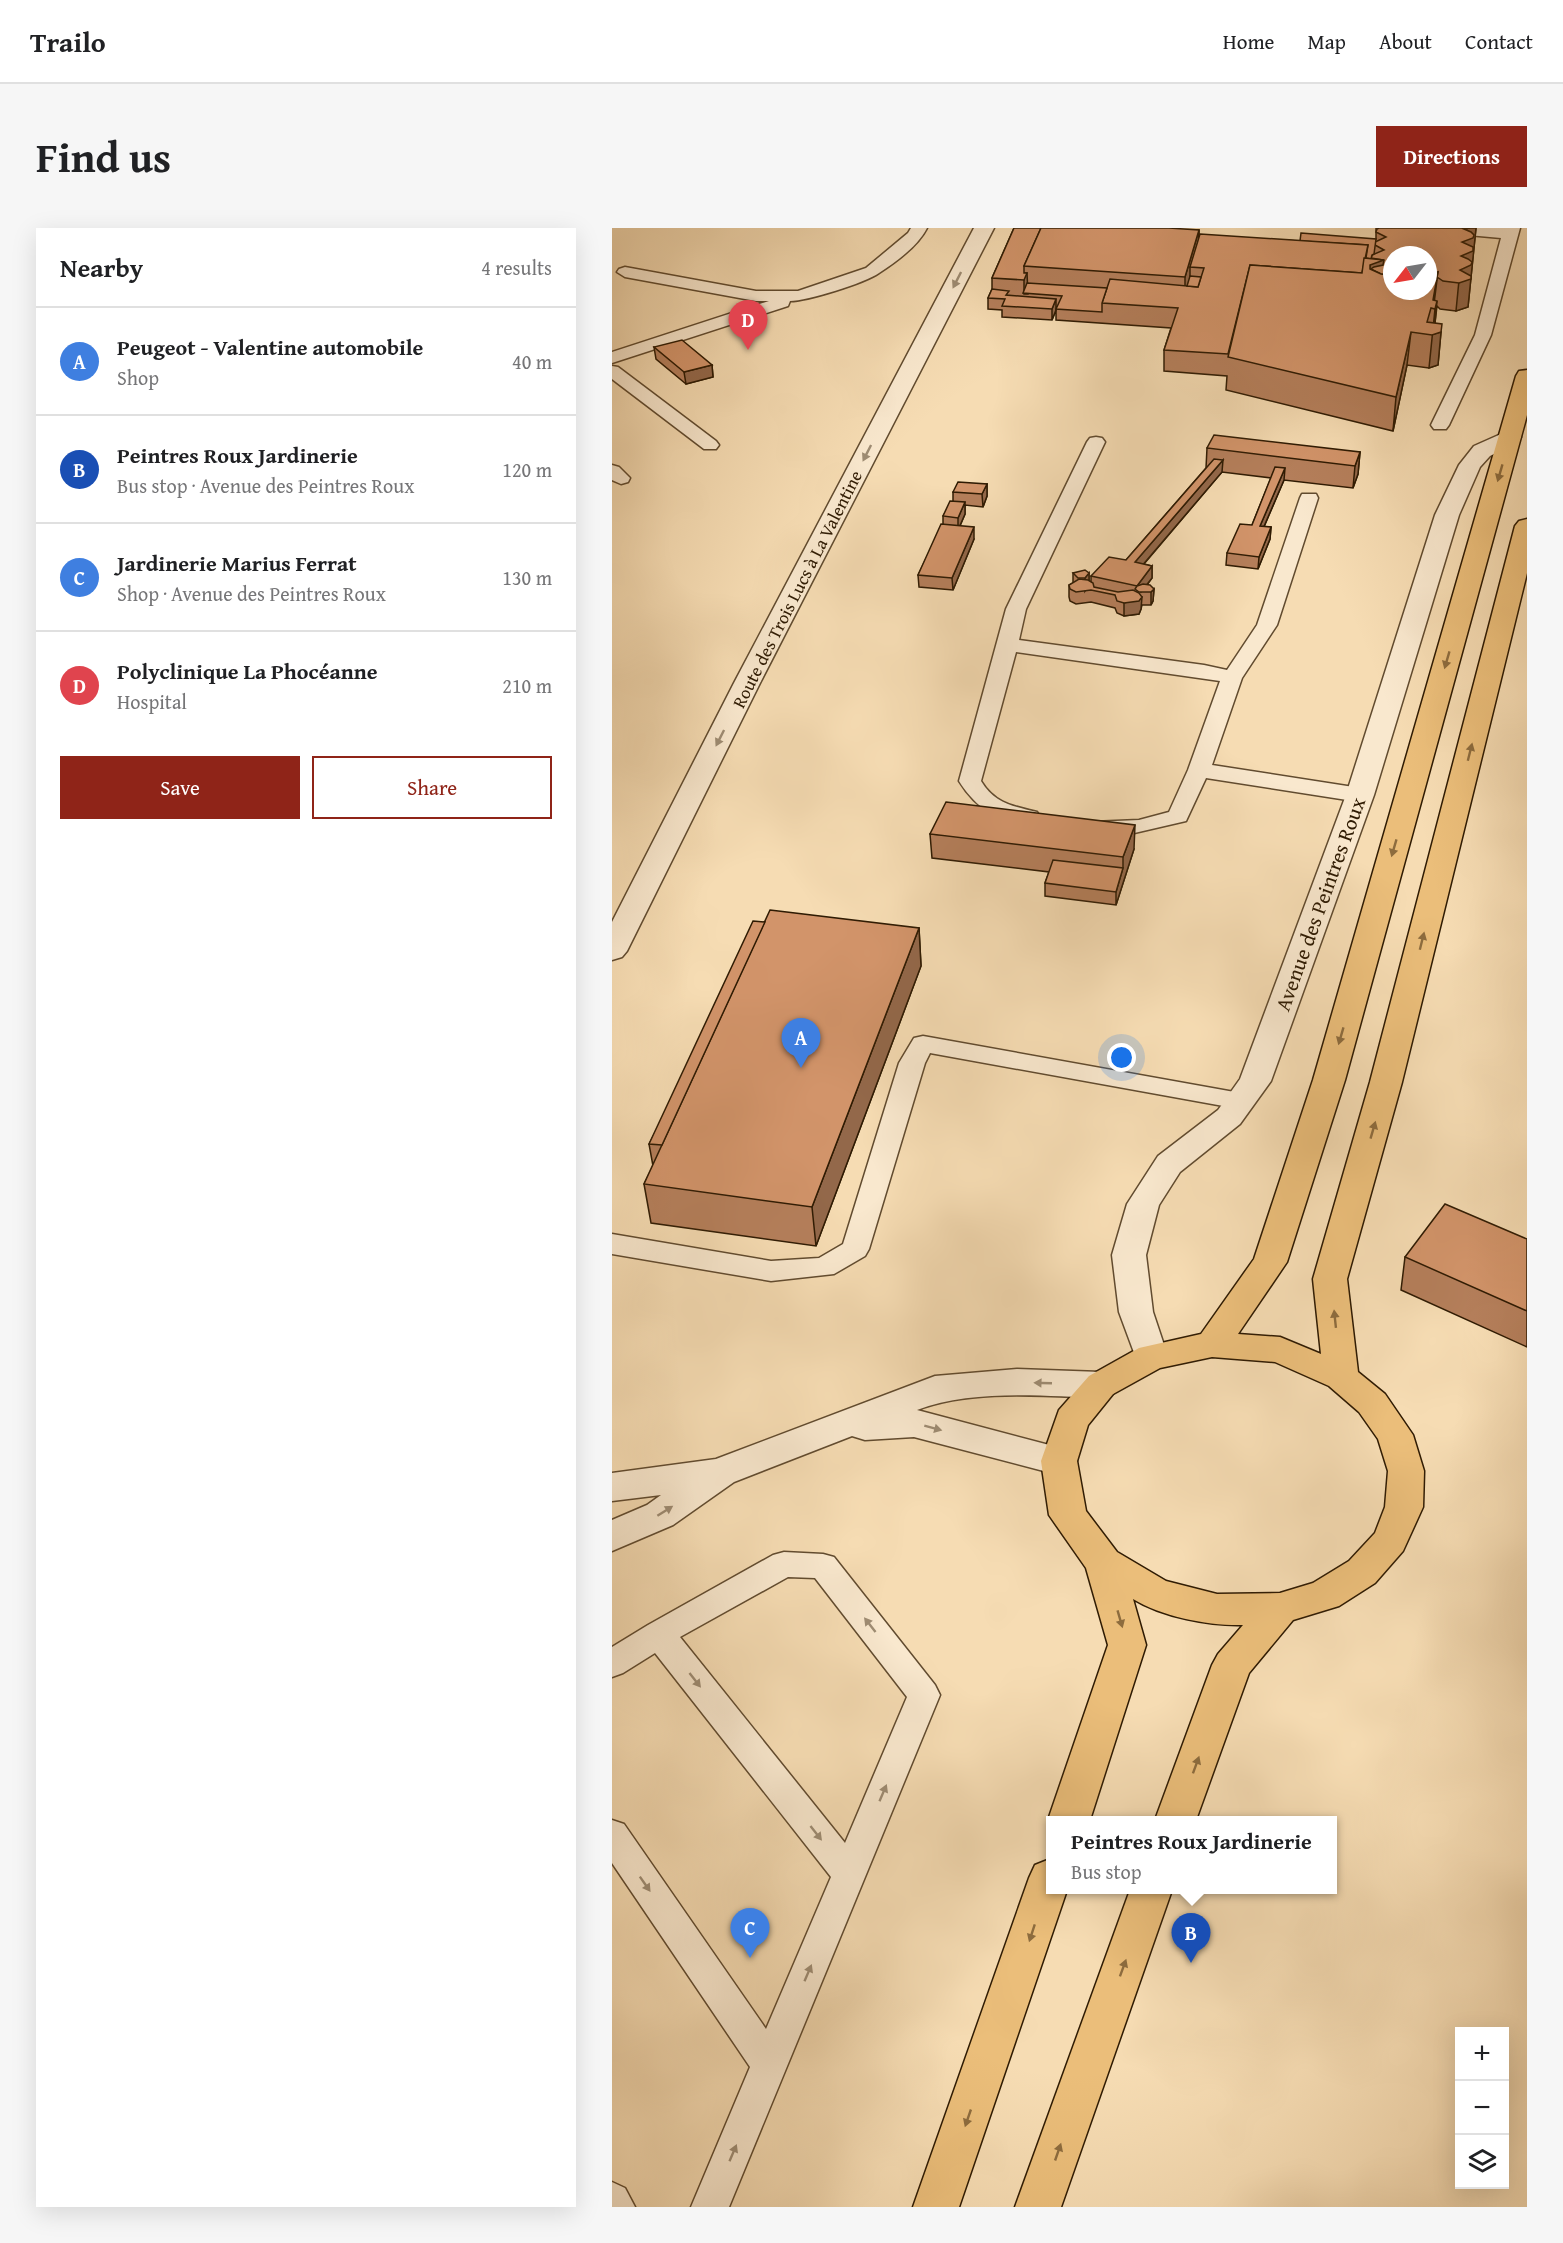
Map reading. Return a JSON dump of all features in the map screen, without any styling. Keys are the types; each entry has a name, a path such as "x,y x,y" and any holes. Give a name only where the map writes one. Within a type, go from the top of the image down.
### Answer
{"main road":[{"path":"1212,1344 1269,1262 1280,1230 1332,1068 1527,376"},
{"path":"1341,1377 1330,1279 1386,1082 1527,526"},
{"path":"1071,1816 1127,1645 1104,1563 1068,1515 1059,1461 1072,1420 1101,1385 1151,1356 1212,1344 1280,1350 1341,1377 1372,1403 1395,1435 1406,1471 1404,1507 1390,1541 1362,1572 1325,1595 1280,1609 1217,1610 1155,1594 1104,1563"},
{"path":"1178,1816 1232,1665 1280,1609"},
{"path":"936,2207 1046,1890"},
{"path":"1038,2207 1150,1894"}],"street":[{"name":"Route des Trois Lucs à La Valentine","path":"612,951 753,672 984,228"},
{"name":"Avenue des Peintres Roux","path":"1151,1356 1136,1312 1129,1255 1143,1204 1169,1164 1229,1117 1255,1081 1360,795 1447,515 1470,465 1482,451 1510,437"},
{"path":"612,1536 660,1515 722,1472 935,1389 1017,1382 1101,1385"},
{"path":"833,1428 914,1423 1059,1461"},
{"path":"612,1486 722,1472"}],"lane":[{"path":"612,358 872,271 915,236 919,228"},
{"path":"1440,425 1483,335 1511,231 1446,228"},
{"path":"625,272 756,296 800,296"},
{"path":"612,371 710,444"},
{"path":"1044,819 1008,814 982,801 970,781 1016,609 1096,442"},
{"path":"1079,824 1115,829 1151,826 1178,816 1199,770 1232,678 1267,625 1309,498"},
{"path":"1008,645 1204,671 1232,678"},
{"path":"1199,770 1360,795"},
{"path":"612,1244 771,1271 824,1267 855,1249 912,1063 923,1044 1240,1101"},
{"path":"612,1664 659,1634 784,1564 823,1566 924,1695 710,2207"},
{"path":"659,1634 849,1874"},
{"path":"612,1835 770,2064"},
{"path":"612,2201 616,2207"}],"building":[{"path":"1014,228 1041,228 1024,266 1024,273 1027,273 1024,280 992,278"},
{"path":"1041,228 1199,230 1185,277 1024,266"},
{"path":"1470,228 1464,229 1474,235 1473,238 1462,242 1473,247 1473,251 1461,256 1472,262 1471,265 1460,270 1471,276 1471,279 1459,283 1443,281 1437,277 1437,246 1383,246 1383,249 1375,245 1375,242 1386,237 1376,232 1377,229"},
{"path":"1301,233 1376,239 1374,254 1371,259 1366,258 1368,245 1300,241"},
{"path":"1200,234 1368,245 1362,273 1250,265 1228,354 1164,350 1178,308 1102,303 1110,279 1198,287 1204,268 1190,267"},
{"path":"1383,250 1383,260 1371,258 1372,255"},
{"path":"1364,258 1383,260 1370,265 1370,269 1383,274 1383,300 1437,301 1435,309 1431,308 1427,322 1442,324 1441,332 1432,335 1411,332 1396,397 1228,357 1250,265 1362,273"},
{"path":"1383,265 1383,274 1371,269"},
{"path":"1190,276 1201,277 1198,287 1187,286"},
{"path":"1027,283 1107,288 1102,303 1102,312 1056,309 1062,296 1023,293"},
{"path":"992,289 1009,291 1006,295 1056,299 1052,309 1002,306 1005,299 988,298"},
{"path":"682,340 712,365 684,372 654,347"},
{"path":"1214,435 1360,452 1355,466 1207,448"},
{"path":"1214,459 1223,460 1135,562 1152,566 1137,586 1091,576 1109,557 1126,560"},
{"path":"1275,467 1285,468 1260,526 1271,527 1259,557 1227,553 1240,524 1252,525"},
{"path":"958,482 987,484 982,494 953,492"},
{"path":"950,501 965,502 958,518 943,516"},
{"path":"941,524 974,527 952,578 918,575"},
{"path":"1085,570 1089,573 1085,578 1078,578 1073,573"},
{"path":"1079,579 1088,580 1093,583 1094,587 1118,592 1133,590 1142,597 1139,601 1124,603 1117,601 1115,595 1091,590 1076,592 1070,589 1069,585"},
{"path":"1143,584 1150,585 1154,589 1151,592 1139,592 1135,589"},
{"path":"946,802 1135,825 1123,857 930,834"},
{"path":"1053,860 1123,868 1116,892 1045,883"},
{"path":"770,910 919,928 812,1207 644,1184"},
{"path":"753,921 765,922 662,1145 649,1144"},
{"path":"1445,1204 1527,1239 1527,1311 1405,1257"}],"place":[{"name":"Polyclinique La Phocéanne","path":"748,350"},
{"name":"Peugeot - Valentine automobile","path":"801,1068"},
{"name":"Jardinerie Marius Ferrat","path":"750,1958"},
{"name":"Peintres Roux Jardinerie","path":"1191,1963"}]}
